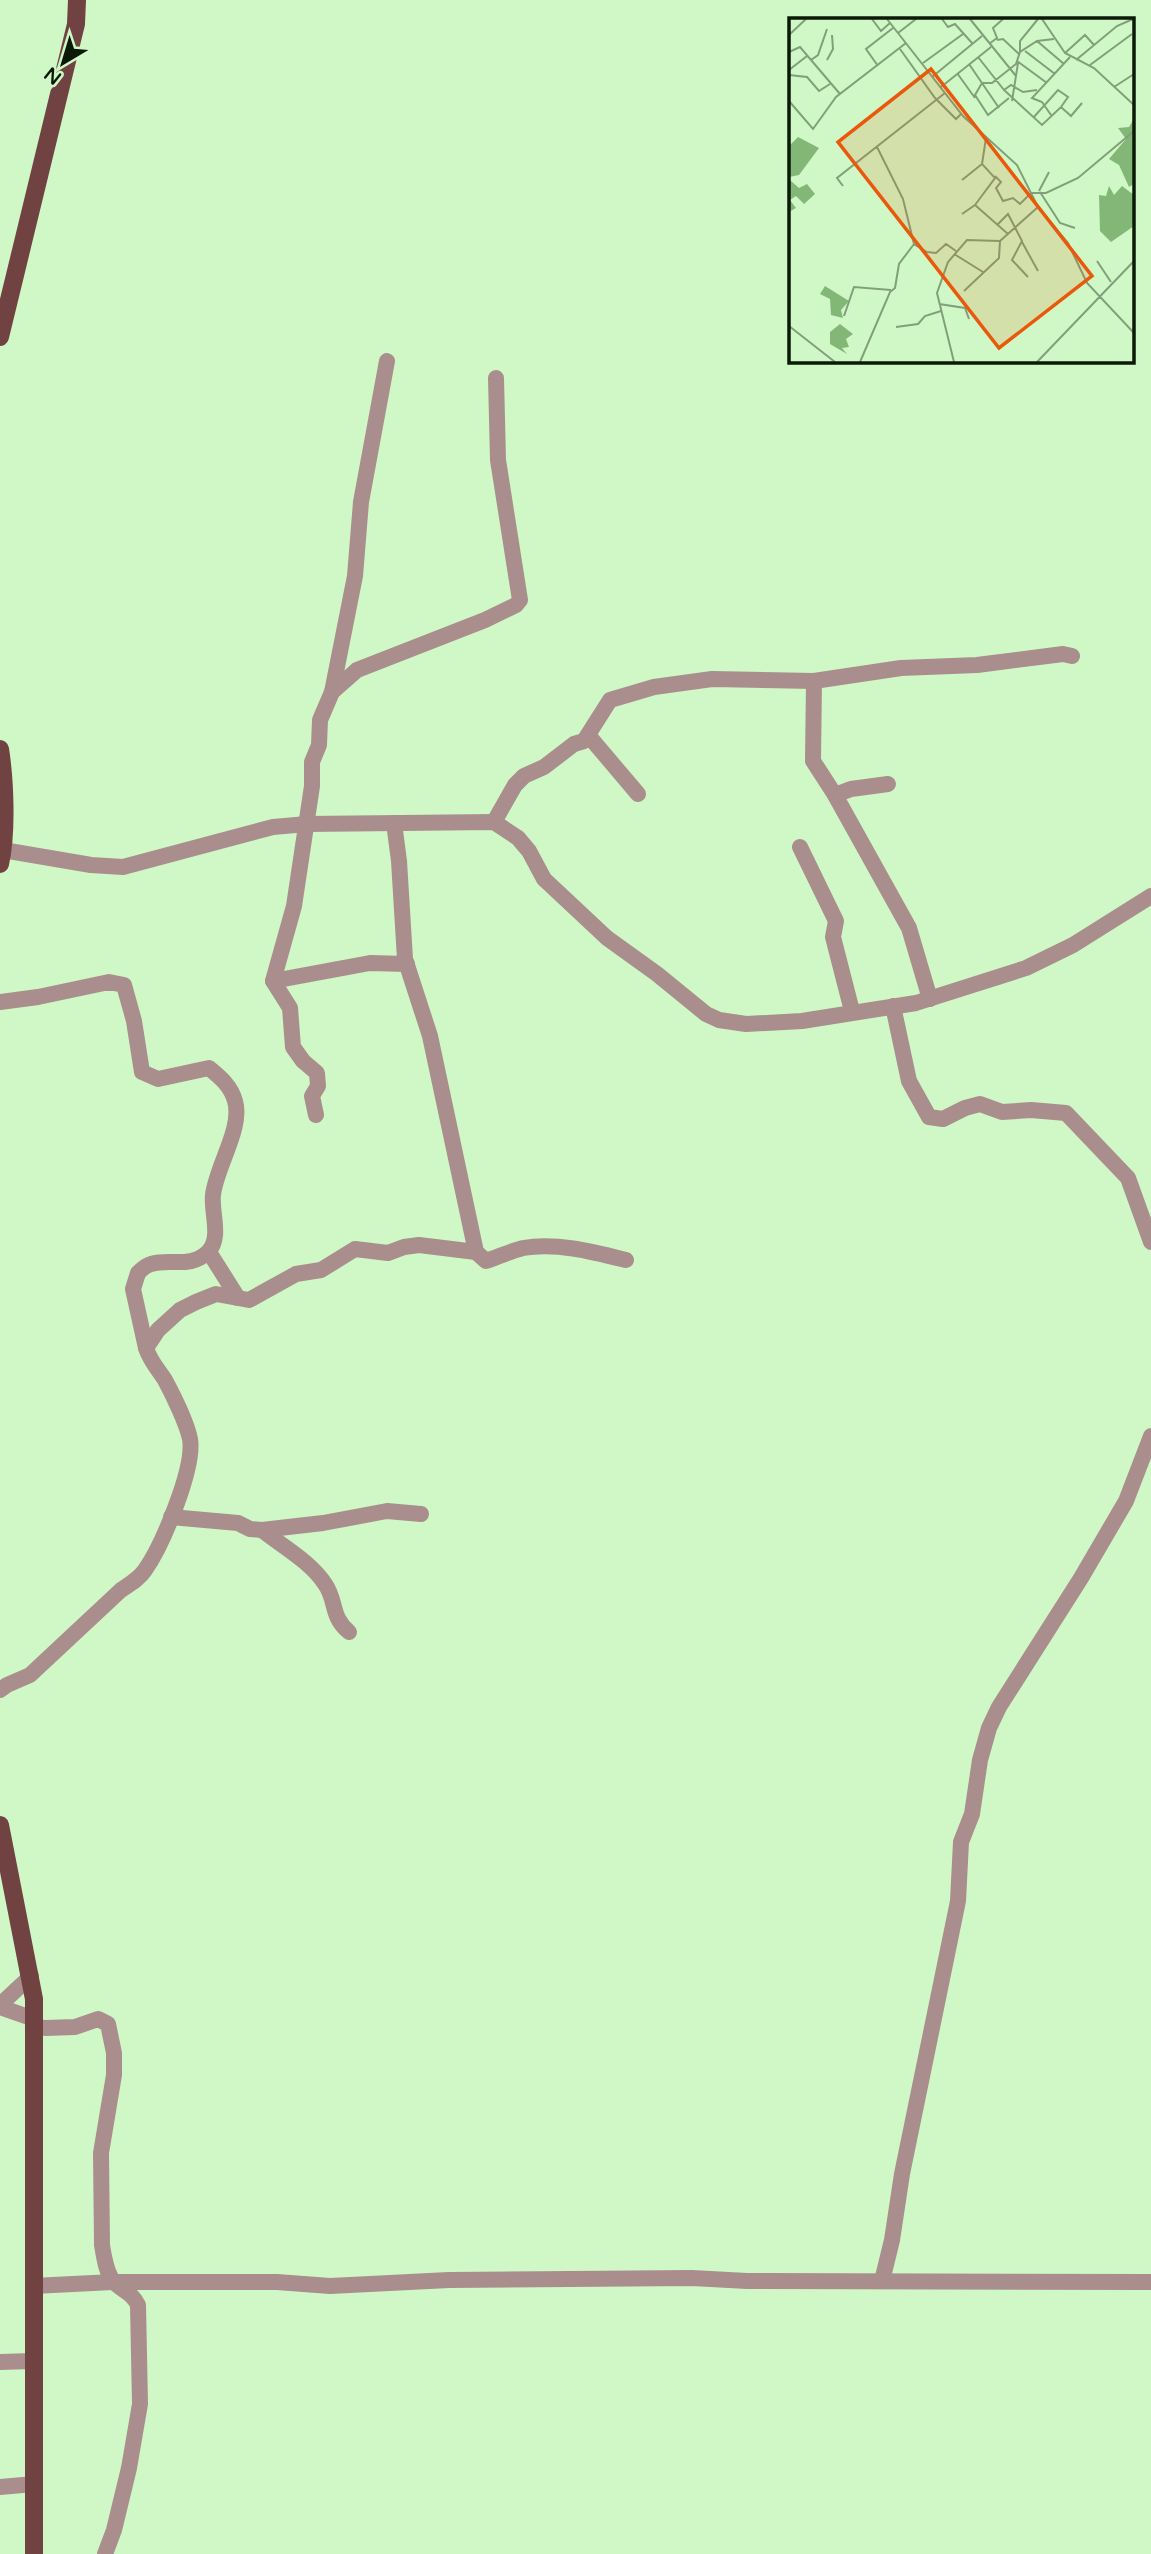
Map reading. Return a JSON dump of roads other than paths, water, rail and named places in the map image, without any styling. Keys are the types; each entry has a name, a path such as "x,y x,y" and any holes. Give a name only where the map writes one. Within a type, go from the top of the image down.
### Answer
{"main road":[{"path":"0,337 76,24 77,0"},
{"path":"0,749 1,857"},
{"path":"0,1825 30,1976 34,2022 34,2554"}],"street":[{"path":"316,1115 312,1096 318,1086 317,1073 293,1047 290,1009 272,981 294,906 307,824 312,762 319,745 320,720 332,692 355,576 361,502 387,361"},
{"path":"332,692 357,670 485,620 516,605 520,600 498,460 496,378"},
{"path":"494,822 515,785 524,776 544,767 574,744 583,741 610,700 654,687 712,679 814,681 901,668 977,664 1063,654 1072,656"},
{"path":"814,681 813,761 835,795 909,928 930,999"},
{"path":"588,735 638,794"},
{"path":"835,795 851,789 888,784"},
{"path":"1,857 123,867 274,827 307,824 494,822 518,838 529,851 544,879 607,938 706,1014 719,1020 746,1024 802,1021 930,999 1049,958 1151,896"},
{"path":"394,823 407,964 430,1036 476,1252 486,1261 523,1248 596,1252 626,1260"},
{"path":"800,847 836,920 834,937 852,1011"},
{"path":"272,981 370,963 407,964"},
{"path":"0,1002 109,982 121,983 124,985 134,1021 142,1072 158,1079 209,1068 225,1082 235,1101 237,1114 216,1177 213,1196 214,1241 209,1252 192,1263 151,1264 138,1272 133,1289 150,1360 164,1379 190,1438 188,1467 171,1517 150,1562 137,1579 121,1590 30,1675 0,1690"},
{"path":"892,1006 909,1081 929,1117 943,1119 965,1108 981,1104 1002,1112 1031,1110 1066,1113 1128,1178 1151,1242"},
{"path":"146,1348 158,1330 180,1310 216,1294 249,1300 296,1274 321,1270 355,1249 388,1253 404,1247 432,1246 476,1252"},
{"path":"209,1252 238,1298"},
{"path":"881,2281 892,2240 902,2174 958,1901 961,1842 972,1814 980,1759 989,1728 999,1707 1081,1578 1126,1501 1151,1436"},
{"path":"171,1517 227,1521 262,1530 323,1523 387,1511 421,1514"},
{"path":"262,1530 314,1571 327,1585 339,1624 349,1632"},
{"path":"30,1976 0,2006 45,2028 75,2027 98,2019 108,2024 114,2053 114,2075 101,2153 102,2245 104,2260 113,2282 133,2295 138,2305 140,2404 129,2468 114,2530 105,2554"},
{"path":"33,2286 113,2282 277,2282 330,2286 449,2280 692,2277 747,2281 1151,2283"},
{"path":"0,2362 33,2361"},
{"path":"0,2487 34,2484"}]}
